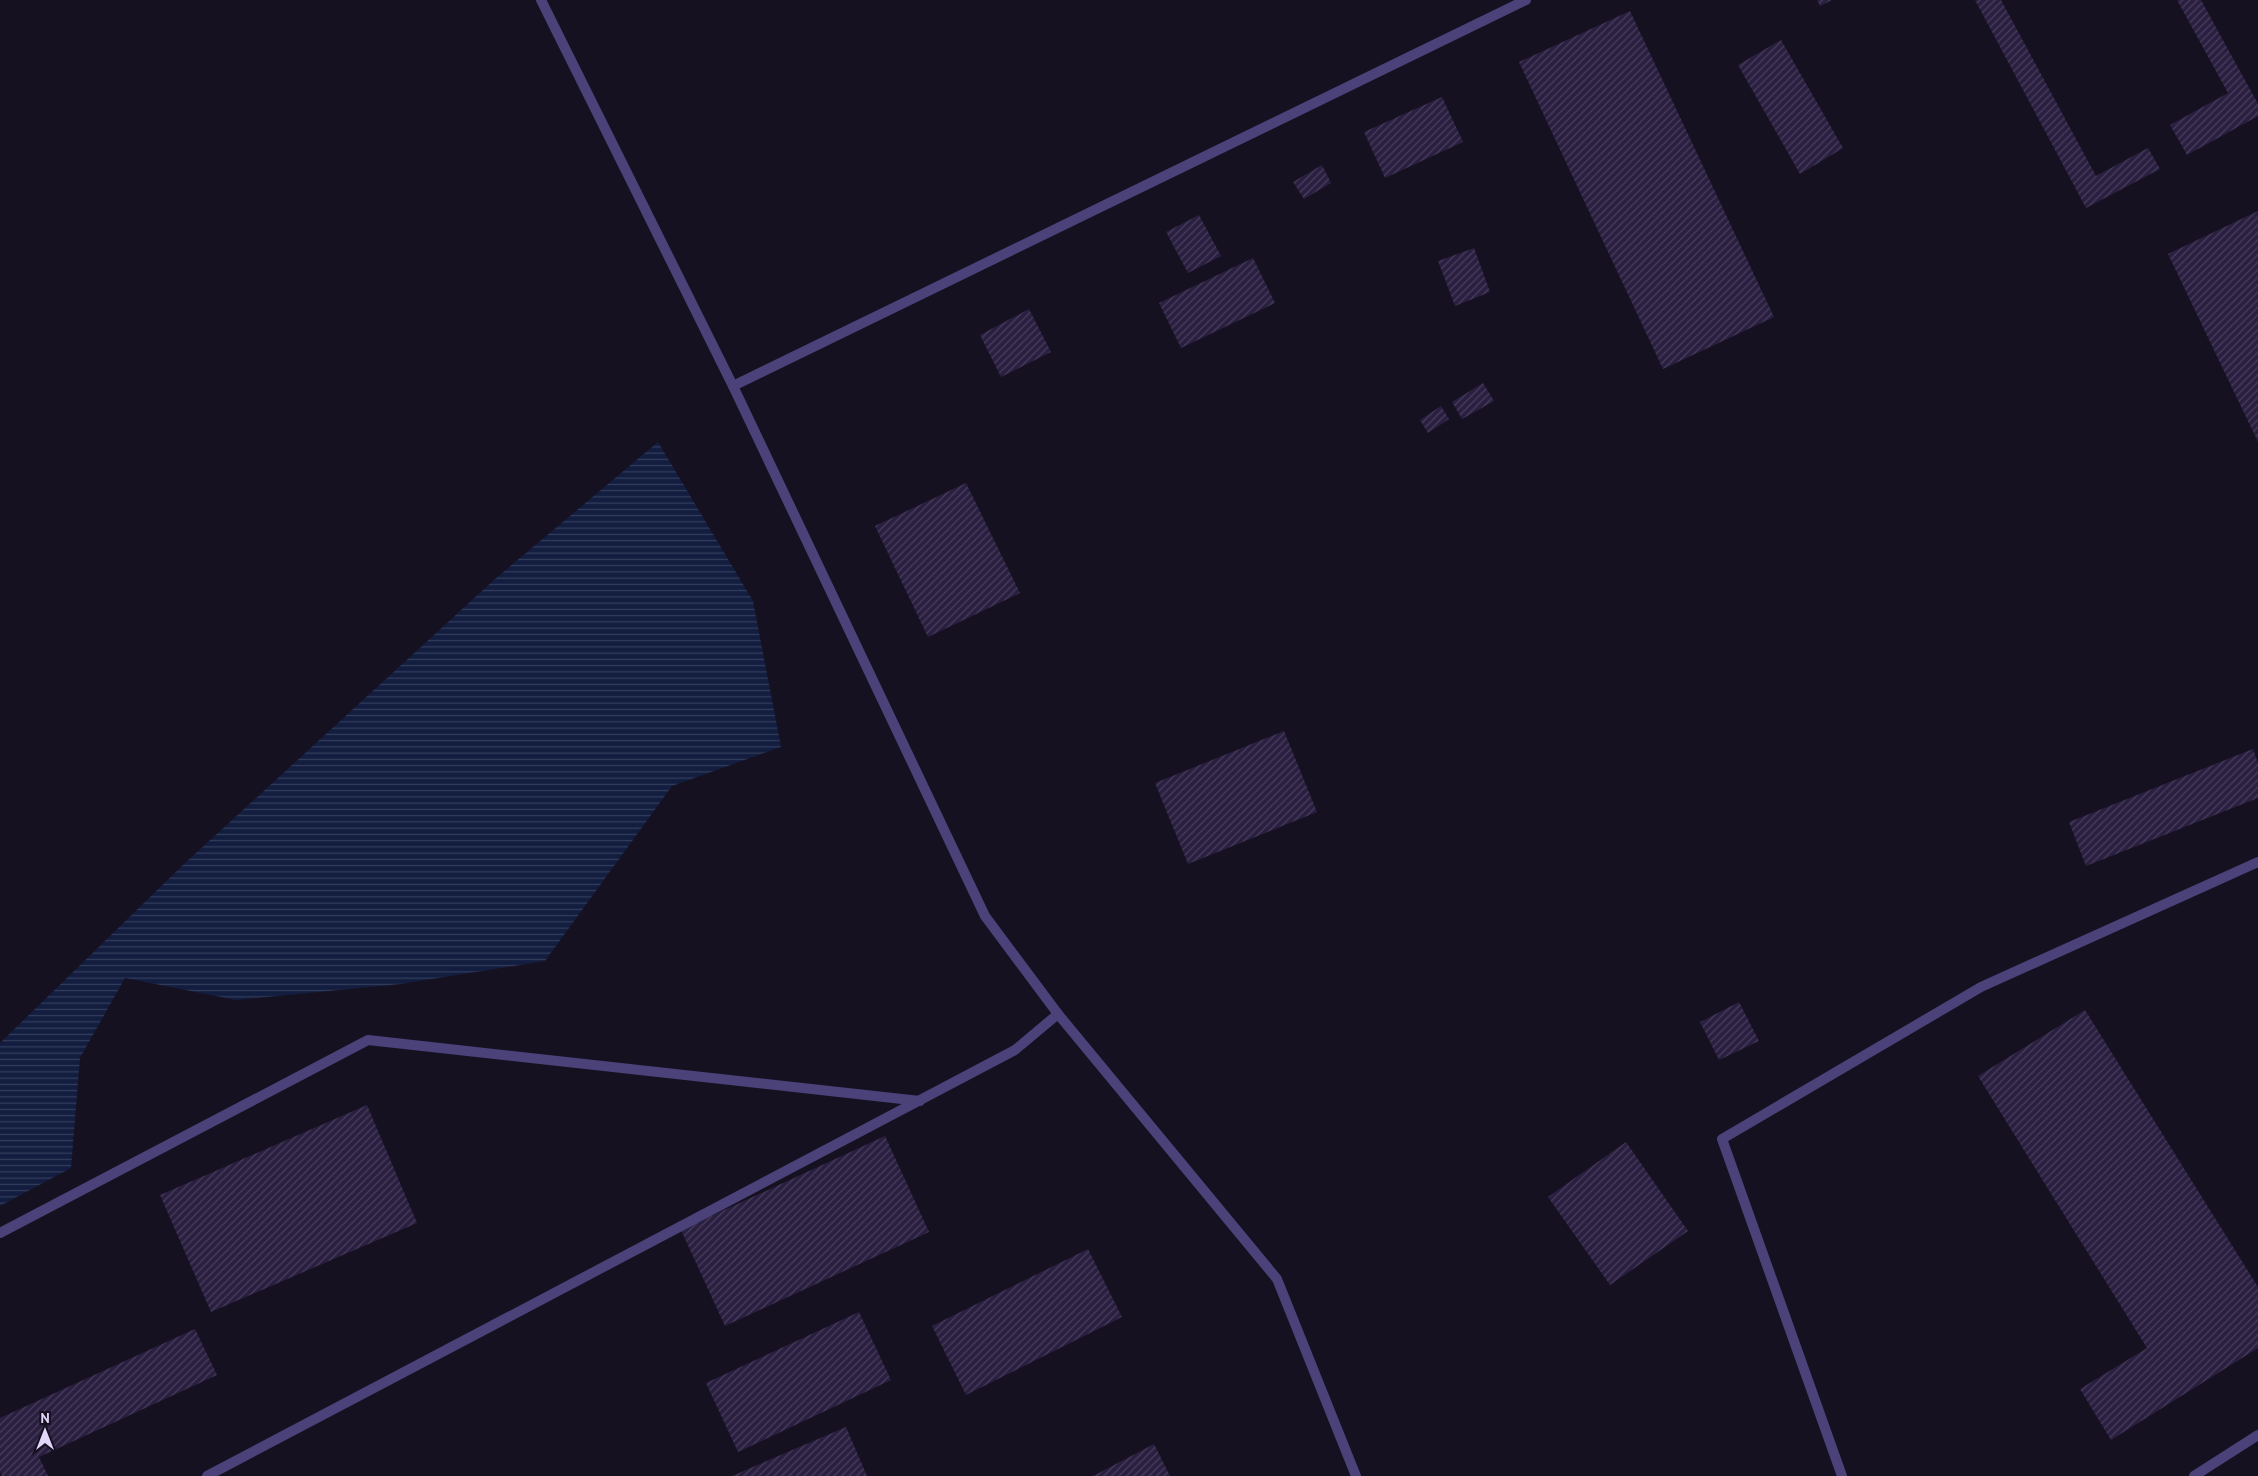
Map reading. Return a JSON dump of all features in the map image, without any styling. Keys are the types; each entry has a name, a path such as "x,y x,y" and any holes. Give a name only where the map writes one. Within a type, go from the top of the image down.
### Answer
{"street":[{"path":"541,0 733,386 985,916 1058,1014 1277,1279 1356,1476"},
{"path":"733,386 1526,0"},
{"path":"1842,1476 1722,1140 1981,987 2258,862"},
{"path":"207,1476 1015,1050 1058,1014"},
{"path":"0,1233 368,1040 920,1101"},
{"path":"2194,1476 2258,1435"}],"water":[{"path":"658,442 753,601 781,747 672,786 545,961 401,984 236,1000 125,978 80,1058 71,1168 0,1206 0,1043 183,865 495,579"}],"building":[{"path":"1817,0 1832,0 1820,6"},
{"path":"1975,0 2001,0 2096,176 2148,148 2160,169 2086,208"},
{"path":"2177,0 2201,0 2258,104 2258,116 2187,155 2170,125 2228,93"},
{"path":"1630,11 1774,317 1663,369 1519,62"},
{"path":"1781,40 1843,148 1800,174 1738,65"},
{"path":"1442,97 1463,142 1385,178 1364,132"},
{"path":"1322,165 1331,183 1304,199 1293,182"},
{"path":"2258,211 2258,442 2168,254"},
{"path":"1199,215 1221,256 1188,273 1166,232"},
{"path":"1474,248 1490,292 1455,306 1438,261"},
{"path":"1253,258 1275,303 1181,348 1159,303"},
{"path":"1029,309 1051,352 1001,377 980,335"},
{"path":"1483,383 1494,401 1462,419 1452,402"},
{"path":"1441,406 1449,419 1428,433 1420,420"},
{"path":"966,483 1020,593 928,637 875,526"},
{"path":"1284,731 1317,812 1188,864 1155,783"},
{"path":"2253,749 2258,763 2258,798 2086,866 2069,822"},
{"path":"1739,1002 1759,1041 1719,1060 1700,1022"},
{"path":"2085,1010 2258,1287 2258,1348 2111,1440 2080,1389 2147,1348 1978,1076"},
{"path":"367,1105 417,1223 211,1312 160,1195"},
{"path":"885,1136 929,1232 725,1326 681,1230"},
{"path":"1626,1142 1688,1231 1610,1285 1548,1197"},
{"path":"1088,1249 1122,1317 966,1395 932,1326"},
{"path":"859,1312 891,1380 738,1452 706,1383"},
{"path":"195,1329 217,1375 39,1457 48,1476 2,1476 0,1472 0,1418"},
{"path":"846,1427 867,1476 732,1476"},
{"path":"1154,1444 1170,1476 1093,1476"}]}
